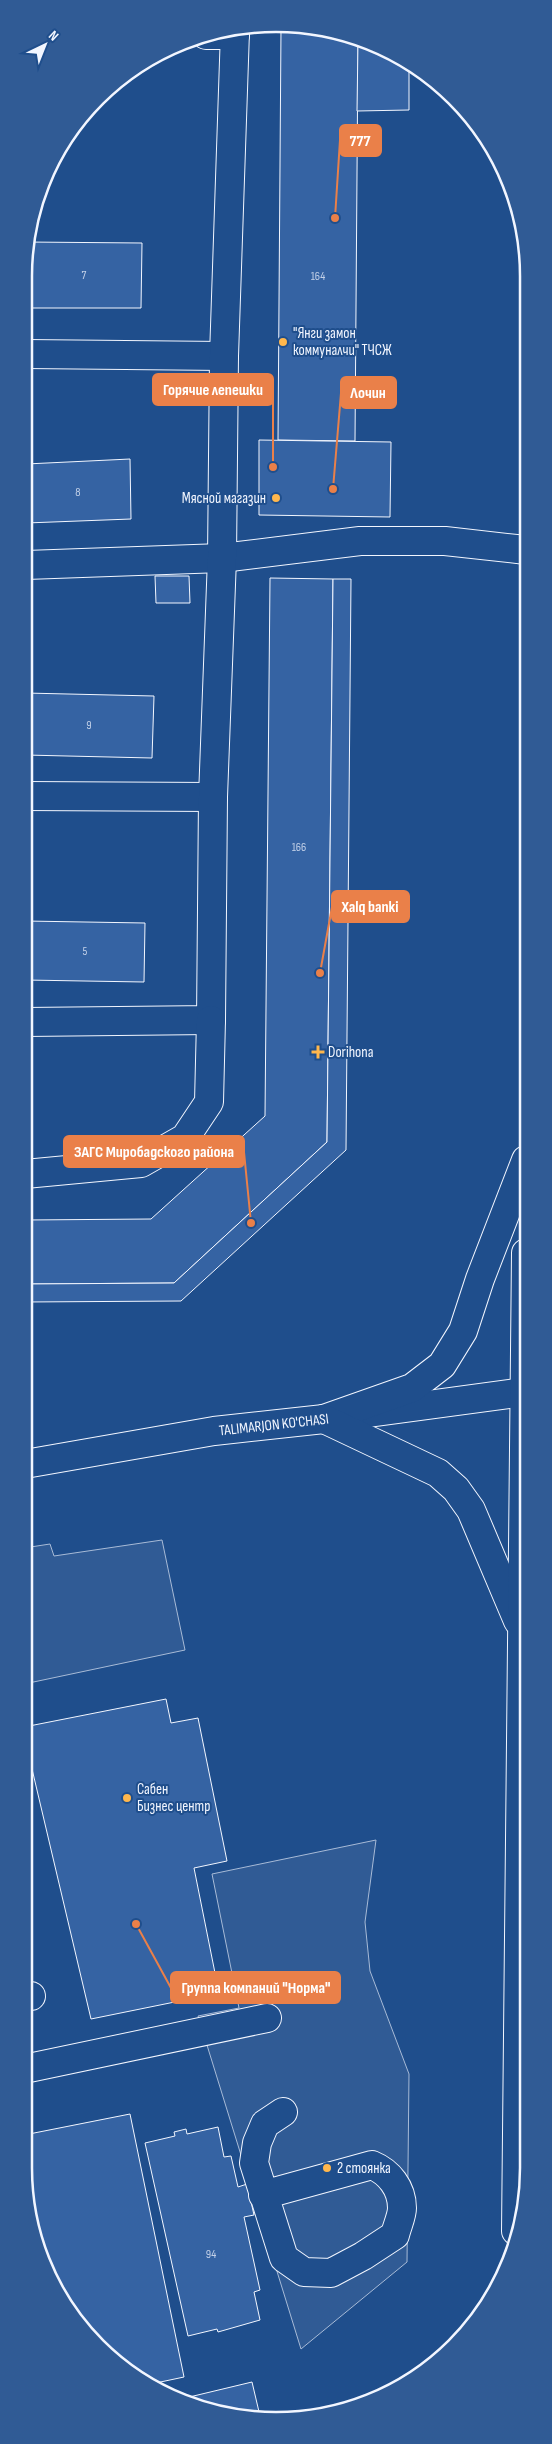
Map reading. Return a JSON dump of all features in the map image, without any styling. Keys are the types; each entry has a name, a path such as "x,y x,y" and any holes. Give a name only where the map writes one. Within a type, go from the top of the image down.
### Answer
{"street":[{"path":"32,1173 141,1164 185,1138 209,1102 213,797 222,558 224,356 235,36"},
{"path":"32,354 224,356"},
{"path":"32,565 222,558 360,541 445,541 520,549"},
{"path":"32,796 213,797"},
{"path":"32,1022 211,1020"},
{"path":"324,1420 412,1388 442,1365 463,1332 480,1279 520,1176"},
{"name":"TALIMARJON KO'CHASI","path":"32,1463 214,1430 324,1420 520,1392"},
{"path":"324,1420 438,1473 456,1489 471,1510 520,1612"},
{"path":"516,2205 520,1925"},
{"path":"32,2067 266,2018"},
{"path":"264,2195 372,2165 385,2171 395,2183 402,2207 395,2235 363,2256 331,2272 304,2272 284,2258 264,2195 254,2163 256,2143 265,2124 283,2112"}],"shaded area":[{"path":"162,1540 185,1650 32,1682 32,1547 50,1544 54,1556"},
{"name":"2 стоянка","path":"376,1840 365,1922 370,1971 409,2074 407,2262 301,2349 198,2016 239,2008 212,1874"}],"building":[{"path":"281,32 324,37 358,47 355,441 278,440"},
{"path":"358,47 398,65 409,73 409,110 357,111"},
{"path":"35,242 142,243 141,308 32,308 32,276"},
{"path":"259,440 391,442 390,517 259,515"},
{"path":"130,459 131,519 32,523 32,464"},
{"path":"155,576 189,576 190,603 156,603"},
{"path":"270,578 333,579 327,1142 174,1283 32,1284 32,1220 151,1219 265,1116"},
{"path":"333,579 351,579 346,1150 181,1301 32,1302 32,1284 174,1283 327,1142"},
{"path":"32,693 154,696 152,758 32,755"},
{"path":"32,921 145,923 144,982 32,980"},
{"name":"Сабен Бизнес центр","path":"166,1699 171,1723 198,1718 227,1861 194,1868 219,1993 91,2019 32,1769 32,1725"},
{"path":"130,2114 184,2377 160,2382 128,2361 93,2329 65,2290 45,2246 37,2216 32,2168 32,2133"},
{"path":"218,2127 224,2157 231,2156 238,2187 247,2184 254,2215 244,2217 260,2290 254,2292 260,2320 218,2332 217,2329 188,2336 145,2143 175,2136 174,2132 186,2129 187,2134"},
{"path":"252,2382 259,2411 228,2407 192,2396"}],"place":[{"name":"777","path":"335,218"},
{"name":"\"Янги замон коммуналчи\" ТЧСЖ","path":"283,342"},
{"name":"Горячие лепешки","path":"273,467"},
{"name":"Лочин","path":"333,489"},
{"name":"Мясной магазин","path":"276,498"},
{"name":"Xalq banki","path":"320,973"},
{"name":"Dorihona","path":"318,1052"},
{"name":"ЗАГС Миробадского района","path":"251,1223"},
{"name":"Сабен Бизнес центр","path":"127,1798"},
{"name":"Группа компаний \"Норма\"","path":"136,1924"},
{"name":"2 стоянка","path":"327,2168"}]}
